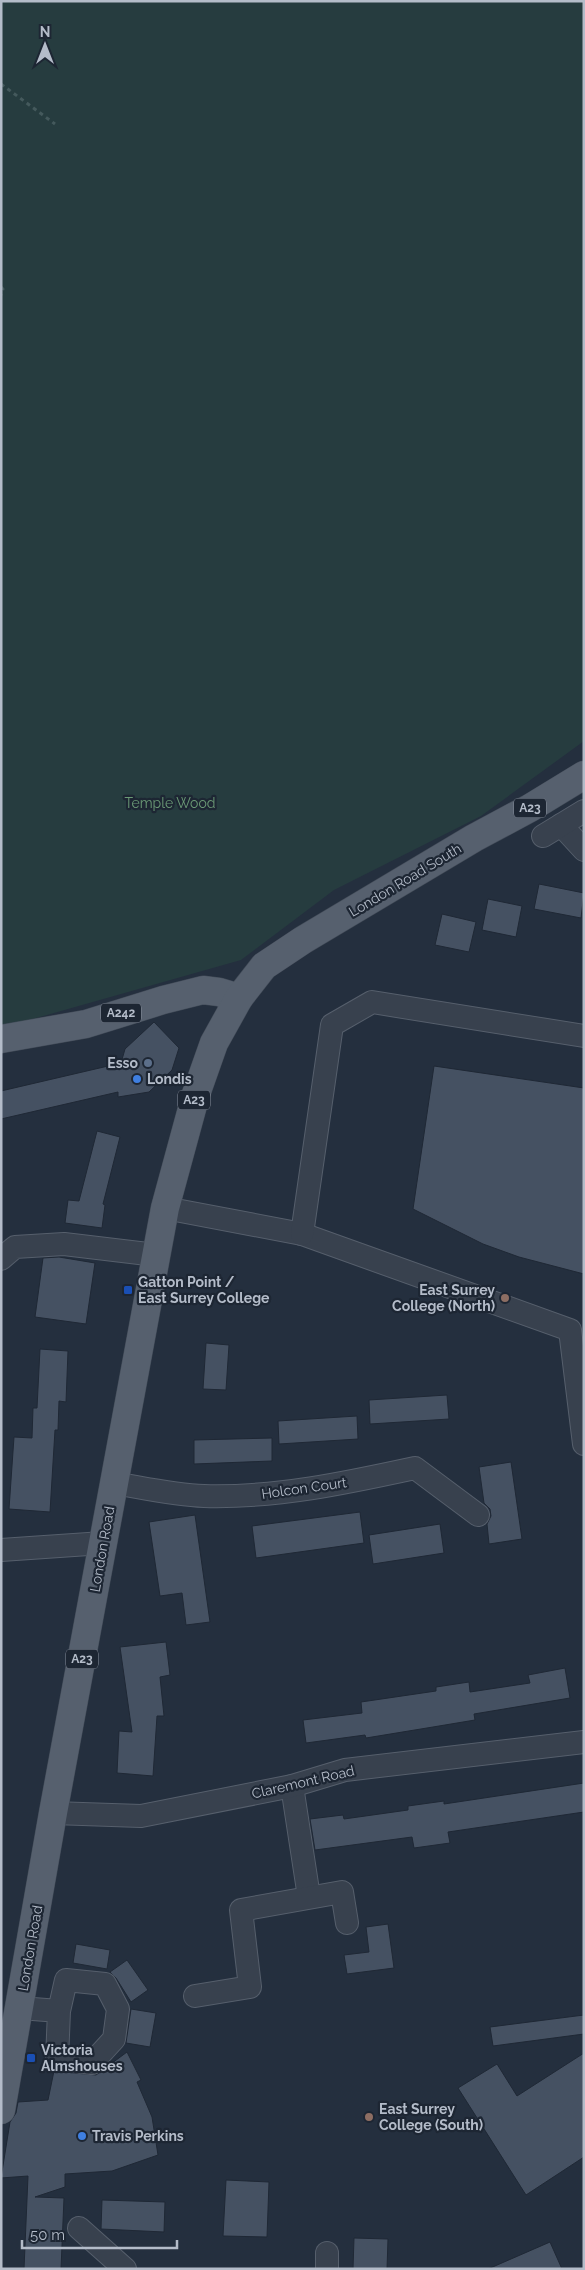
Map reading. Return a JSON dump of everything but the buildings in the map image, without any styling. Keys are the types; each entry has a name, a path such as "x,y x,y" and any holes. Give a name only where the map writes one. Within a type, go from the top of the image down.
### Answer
{"main road":[{"name":"London Road South","path":"239,998 264,966 303,940 584,775"},
{"name":"A242","path":"1,1039 86,1024 202,990 219,992 239,998"},
{"name":"London Road","path":"1,2110 53,1813 165,1208 196,1094 214,1043 239,998"}],"street":[{"path":"584,811 552,830 584,850"},
{"path":"302,1234 332,1025 372,1002 584,1036"},
{"path":"165,1208 302,1234 577,1330 583,1435"},
{"path":"1,1259 15,1247 64,1244 156,1255"},
{"name":"Holcon Court","path":"114,1483 203,1496 259,1495 338,1484 415,1468 478,1515"},
{"path":"1,1550 103,1543"},
{"name":"Claremont Road","path":"53,1813 141,1816 292,1786 345,1770 584,1742"},
{"path":"292,1786 308,1897"},
{"path":"195,1996 250,1987 240,1910 342,1892 347,1923"},
{"path":"20,2008 59,2011"},
{"path":"79,2228 125,2269"}],"path":[{"path":"1,84 55,124"},
{"path":"1,287 3,289 1,295"}],"green space":[{"name":"Temple Wood","path":"1,1 584,1 584,741 481,816 334,890 241,960 1,1028"}],"place":[{"name":"Esso","path":"148,1063"},
{"name":"Londis","path":"137,1079"},
{"name":"Gatton Point / East Surrey College","path":"128,1290"},
{"name":"East Surrey College (North)","path":"505,1298"},
{"name":"Victoria Almshouses","path":"31,2058"},
{"name":"East Surrey College (South)","path":"369,2117"},
{"name":"Travis Perkins","path":"82,2136"}]}
